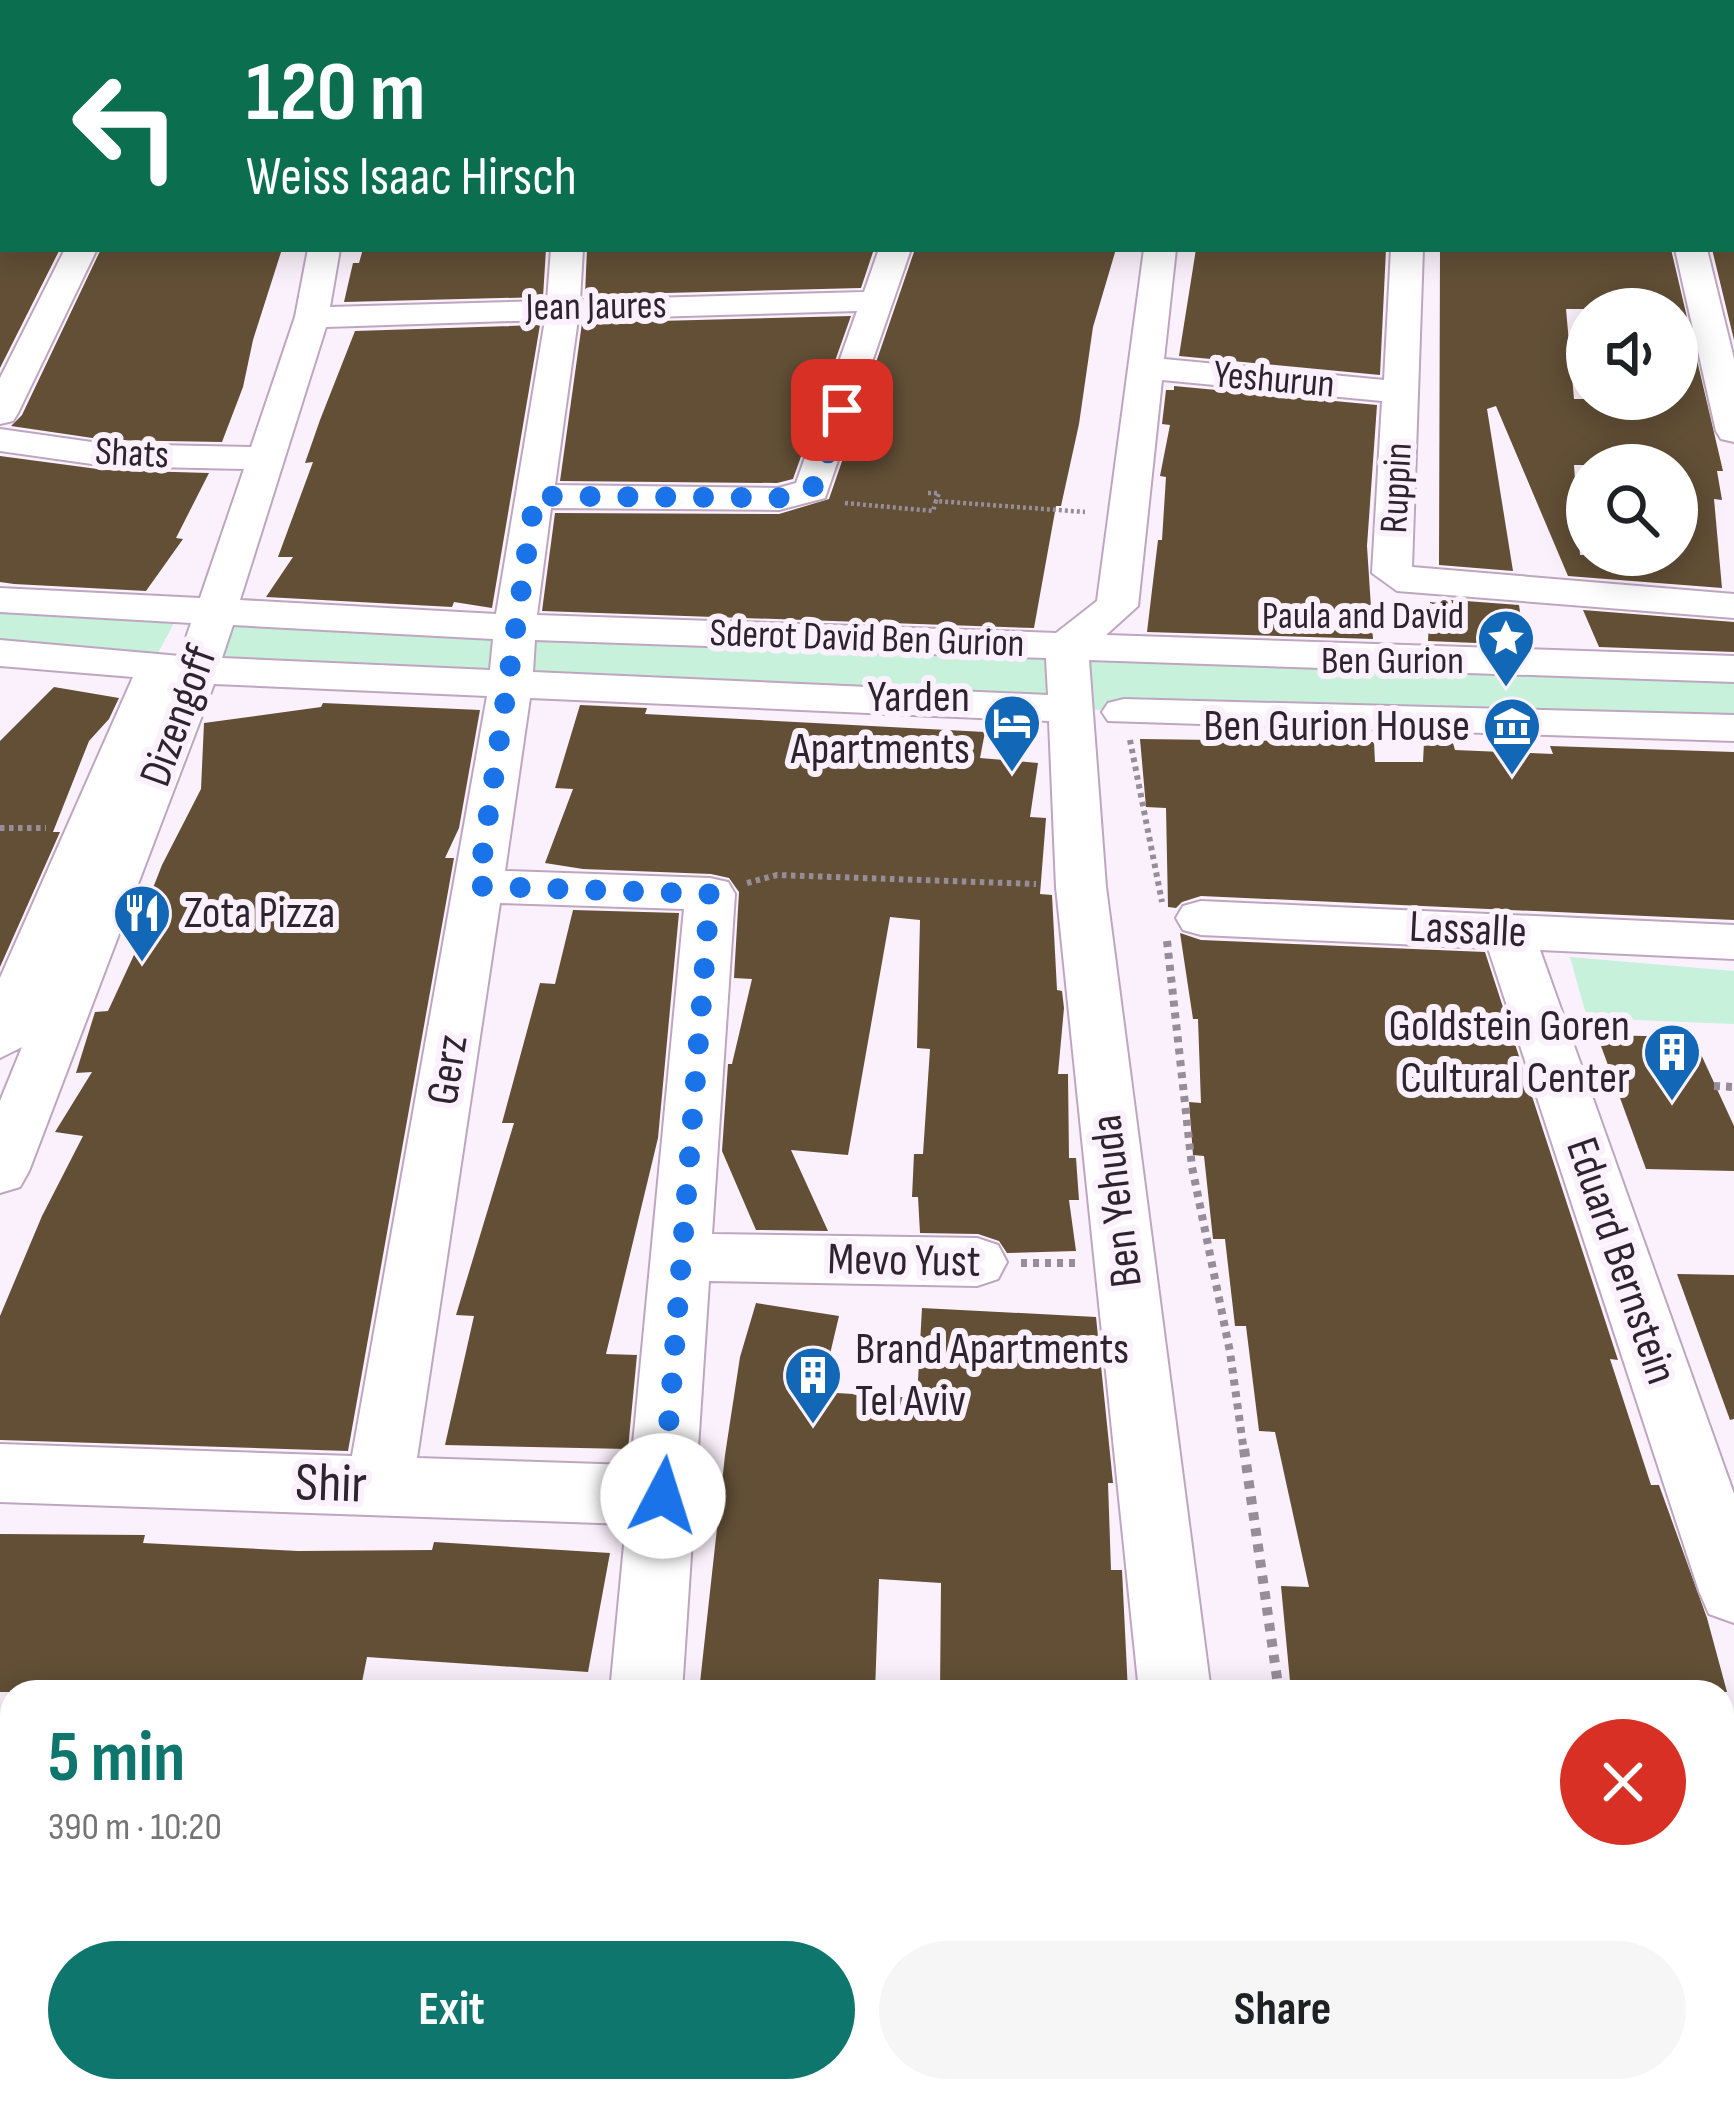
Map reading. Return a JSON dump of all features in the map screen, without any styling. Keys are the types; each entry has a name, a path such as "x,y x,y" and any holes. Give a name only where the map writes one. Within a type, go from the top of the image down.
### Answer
{"street":[{"path":"0,412 80,252"},
{"name":"Dizengoff","path":"0,1039 178,668 216,612 312,317 324,252"},
{"name":"Gerz","path":"380,1485 478,886 564,307 567,252"},
{"path":"535,496 829,496 894,252"},
{"path":"1067,645 1117,606 1160,252"},
{"name":"Ruppin","path":"1407,252 1392,573 1412,583 1543,594"},
{"path":"1692,252 1734,431"},
{"name":"Jean Jaures","path":"312,317 880,301"},
{"name":"Yeshurun","path":"1145,368 1402,392"},
{"name":"Shats","path":"0,440 106,455 266,458"},
{"path":"1567,662 1543,594 1734,606"},
{"name":"Sderot David Ben Gurion","path":"0,600 216,612 512,654 1098,711 1734,728"},
{"name":"Sderot David Ben Gurion","path":"0,653 178,668 512,654 1067,645 1734,669"},
{"name":"Ben Yehuda","path":"1067,645 1098,711 1081,887 1174,1680"},
{"name":"Dizengoff","path":"0,1171 178,668"},
{"path":"478,886 710,894 647,1680"},
{"name":"Lassalle","path":"1178,924 1734,942"},
{"name":"Eduard Bernstein","path":"1508,932 1734,1591"},
{"name":"Mevo Yust","path":"683,1257 977,1262"},
{"name":"Shir","path":"0,1473 663,1496"}],"path":[{"path":"829,496 933,511 939,493 928,493"},
{"path":"936,500 1085,512"},
{"path":"1098,711 1178,924 1192,1168 1230,1352 1277,1680"},
{"path":"710,894 777,875 1081,887"},
{"path":"1714,1086 1734,1087"},
{"name":"Mevo Yust","path":"977,1262 1124,1264"}],"green space":[{"path":"0,600 181,610 151,666 0,653"},
{"path":"224,612 1077,656 1734,672 1734,728 1072,709 204,670"},
{"path":"1570,957 1734,971 1734,1024 1587,1018"}],"building":[{"path":"0,252 58,252 0,368"},
{"path":"100,252 281,252 243,387 222,442 106,440 11,426 22,415"},
{"path":"362,252 546,252 543,297 344,302 353,263 359,263"},
{"path":"587,252 873,252 861,288 585,295"},
{"path":"914,252 1115,252 1093,327 1079,424 1061,506 1056,506 1034,628 542,611 555,513 779,514 829,499"},
{"path":"1196,252 1386,252 1380,375 1179,356"},
{"path":"1440,252 1672,252 1680,288 1566,288 1566,420 1698,420 1698,364 1723,471 1717,471 1722,500 1714,499 1722,588 1568,576 1698,576 1698,444 1566,444 1566,571 1496,406 1487,409 1513,571 1439,565"},
{"path":"1713,252 1734,252 1734,340"},
{"path":"851,316 793,479 777,483 560,481 582,323"},
{"path":"540,325 492,608 454,602 452,607 266,597 293,557 278,557 313,462 305,463 355,331"},
{"path":"1174,386 1377,405 1367,546 1373,639 1147,632 1158,540 1162,540 1166,477 1160,476 1170,425 1162,424 1166,390"},
{"path":"0,456 105,470 209,473 176,538 183,539 146,591 14,584 0,582"},
{"path":"1439,599 1519,605 1525,645 1428,641 1430,602 1439,603"},
{"path":"1583,610 1734,622 1734,652 1599,647"},
{"path":"54,687 119,698 109,719 89,741 53,832 60,832 0,967 0,741"},
{"path":"323,703 480,710 459,828 445,858 454,858 348,1451 0,1440 0,1316 42,1216 83,1136 55,1132 92,1072 76,1073 95,1012 108,1011 152,916 142,916 162,865 201,789 204,723 321,707"},
{"path":"580,705 647,708 645,714 985,732 980,758 1038,763 1030,817 1046,818 1040,894 1052,895 1057,990 1062,991 1064,1008 1058,1074 1068,1074 1069,1158 1076,1158 1079,1200 1069,1200 1076,1251 1007,1253 999,1241 978,1234 920,1233 918,1197 912,1197 914,1154 923,1154 930,1049 917,1048 920,920 890,917 848,1155 791,1150 828,1231 756,1230 722,1151 728,1064 732,1064 752,979 734,978 739,892 729,878 711,874 545,863 573,789 555,788"},
{"path":"1140,739 1374,742 1375,762 1423,762 1424,742 1453,743 1455,750 1553,754 1550,746 1734,752 1734,920 1201,896 1168,907 1166,808 1146,807"},
{"path":"573,910 679,913 658,1138 606,1354 637,1355 628,1449 445,1445 474,1316 456,1315 514,1123 502,1123 540,983 555,984"},
{"path":"1180,933 1201,940 1485,952 1618,1360 1610,1359 1651,1485 1659,1485 1707,1618 1724,1680 1290,1680 1281,1586 1309,1587 1275,1432 1259,1431 1246,1326 1235,1326 1225,1239 1213,1239 1204,1156 1193,1155 1189,1102 1201,1103 1198,1019 1193,1019"},
{"name":"Goldstein Goren Cultural Center","path":"1597,1035 1693,1037 1734,1126 1734,1171 1646,1169"},
{"path":"1677,1274 1734,1275 1734,1419 1730,1420"},
{"path":"756,1303 839,1316 821,1392 917,1398 922,1308 1096,1317 1113,1483 1108,1483 1111,1570 1122,1570 1127,1680 940,1680 941,1583 879,1579 875,1680 700,1680 740,1357"},
{"path":"0,1534 145,1535 143,1543 298,1551 432,1550 434,1542 610,1553 588,1672 367,1657 362,1680 0,1680"}],"place":[{"name":"Paula and David Ben Gurion","path":"1506,689"},
{"name":"Yarden Apartments","path":"1012,774"},
{"name":"Ben Gurion House","path":"1512,777"},
{"name":"Zota Pizza","path":"142,964"},
{"name":"Goldstein Goren Cultural Center","path":"1672,1103"},
{"name":"Brand Apartments Tel Aviv","path":"813,1426"}],"route":[{"path":"663,1496 710,894 478,886 511,682 512,627 535,496 797,498 818,483 842,410"}]}
